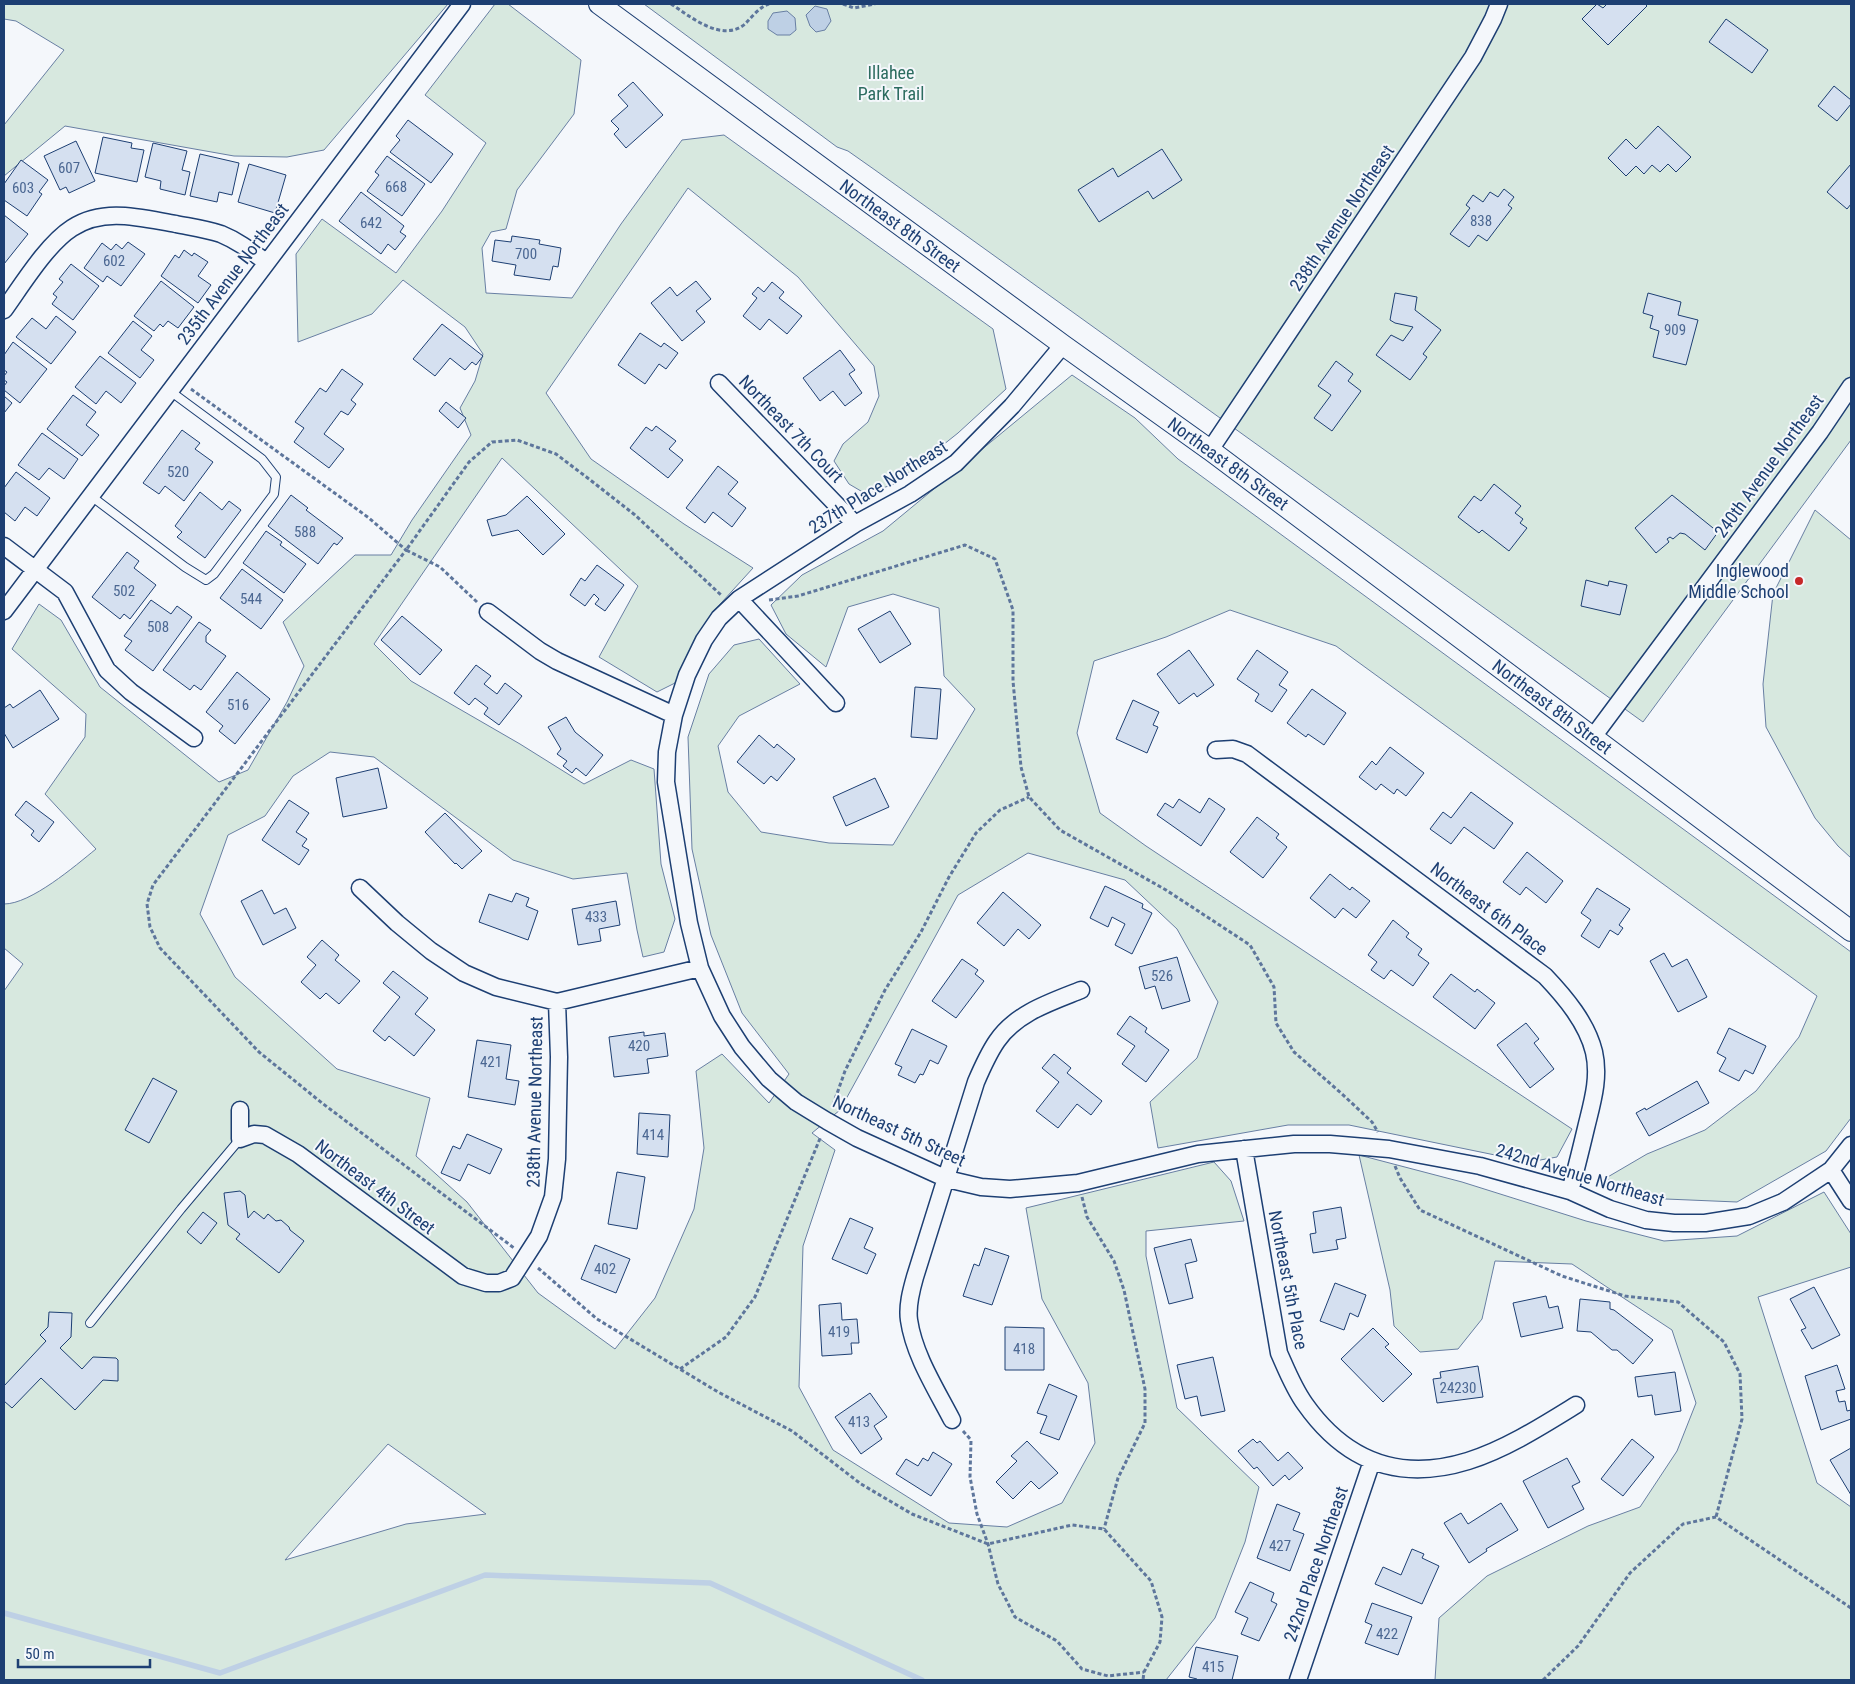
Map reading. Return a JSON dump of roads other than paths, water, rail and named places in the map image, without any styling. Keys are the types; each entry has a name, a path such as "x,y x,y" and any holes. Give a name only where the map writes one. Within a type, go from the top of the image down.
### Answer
{"street":[{"name":"235th Avenue Northeast","path":"4,611 462,4"},
{"name":"Northeast 8th Street","path":"600,4 1062,345 1210,450 1851,931"},
{"name":"238th Avenue Northeast","path":"1210,450 1473,57 1494,19 1499,4"},
{"path":"4,310 60,237 72,227 90,219 123,215 204,230 240,243 266,262"},
{"name":"237th Place Northeast","path":"735,603 855,524 910,494 956,463 1012,406 1062,345"},
{"name":"Northeast 7th Court","path":"719,383 855,524"},
{"name":"240th Avenue Northeast","path":"1593,737 1820,432 1851,386"},
{"path":"4,546 64,592 107,670 131,692 194,738"},
{"path":"735,603 836,703"},
{"name":"Northeast 5th Street","path":"735,603 719,618 704,640 687,675 674,715 667,752 666,782 689,922 700,968 722,1016 742,1047 769,1079 796,1102 856,1138 946,1179 981,1187 1010,1189 1078,1182 1198,1154 1244,1149"},
{"path":"488,612 540,651 557,661 674,715"},
{"name":"Northeast 6th Place","path":"1216,750 1232,749 1247,754 1545,976 1562,994 1587,1034 1594,1052 1596,1069 1596,1088 1570,1191"},
{"path":"360,888 411,934 464,973 496,987 557,1002"},
{"name":"238th Avenue Northeast","path":"512,1278 539,1236 553,1197 558,1131 559,1057 557,1002 700,968"},
{"path":"952,1420 928,1375 915,1342 909,1319 910,1295 915,1277 976,1082 986,1060 998,1040 1015,1022 1036,1009 1081,990"},
{"path":"240,1110 240,1139"},
{"name":"Northeast 4th Street","path":"240,1139 254,1134 265,1135 298,1154 463,1276 486,1283 499,1283 512,1278"},
{"name":"242nd Avenue Northeast","path":"1244,1149 1294,1144 1330,1144 1388,1148 1480,1166 1570,1191 1610,1209 1646,1220 1674,1223 1705,1223 1749,1216 1783,1202 1830,1170 1851,1145"},
{"name":"Northeast 5th Place","path":"1244,1149 1279,1354 1292,1383 1305,1404 1324,1428 1349,1448 1372,1461 1402,1470 1435,1468 1468,1461 1510,1442 1543,1425 1576,1404"},
{"path":"1830,1170 1851,1201"},
{"name":"242nd Place Northeast","path":"1298,1680 1372,1461"}],"lane":[{"path":"91,496 185,567 206,580 214,574 228,556 274,494 276,477 262,459 174,385"},
{"path":"90,1323 180,1208 240,1139"}],"water":[{"path":"815,6 827,9 831,21 825,30 816,32 810,26 806,15"},
{"path":"787,11 795,18 796,30 790,35 777,35 768,29 768,21 773,13"}],"waterway":[{"path":"4,1613 220,1673 485,1575 710,1583 922,1680"}],"place":[{"name":"Inglewood Middle School","path":"1799,581"}],"park label":[{"name":"Illahee Park Trail","path":"891,83"}]}
